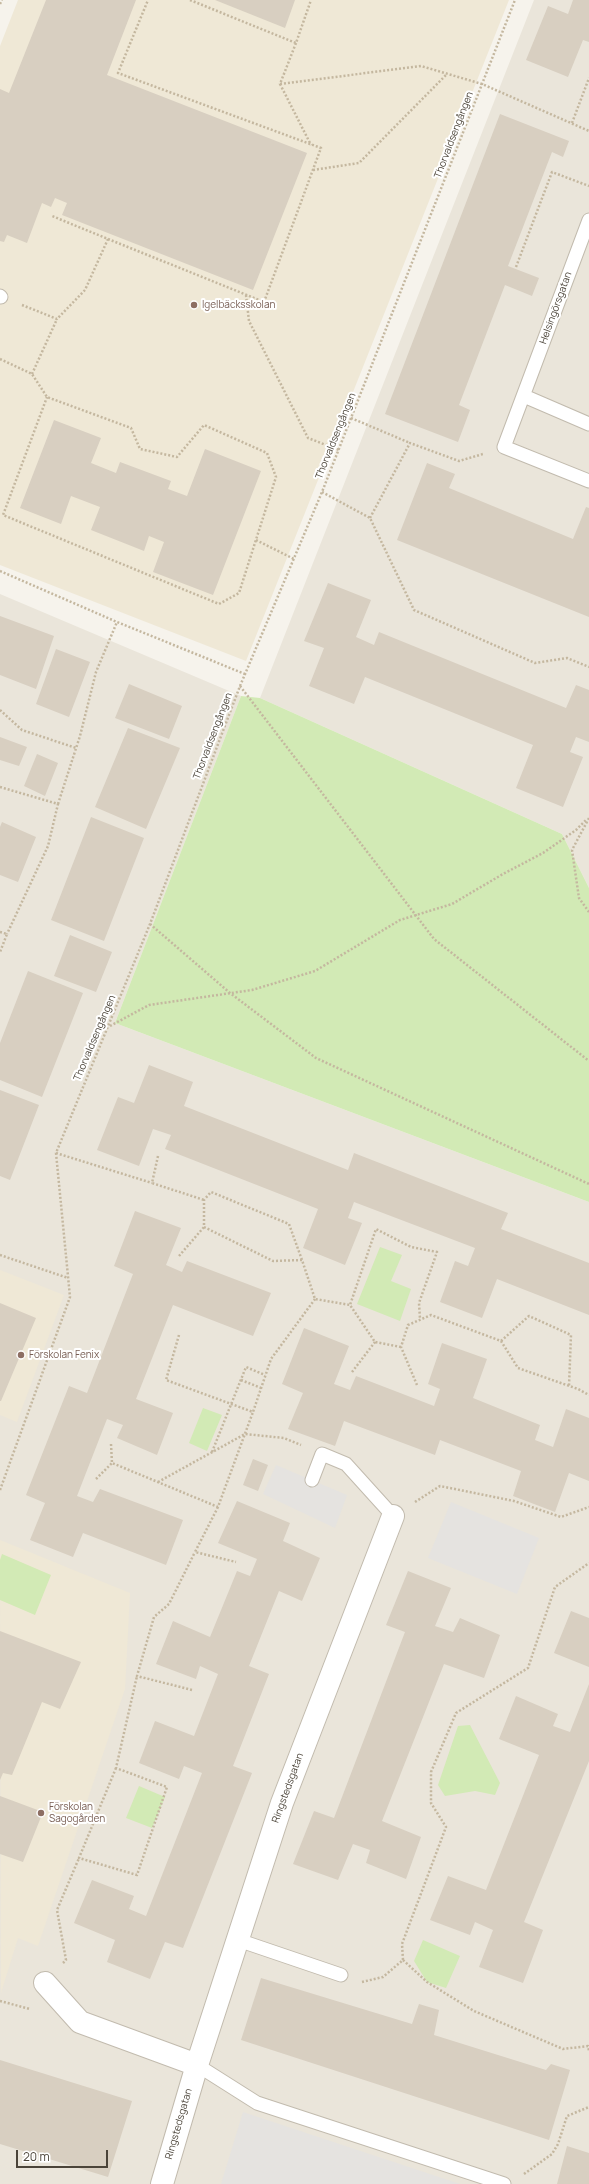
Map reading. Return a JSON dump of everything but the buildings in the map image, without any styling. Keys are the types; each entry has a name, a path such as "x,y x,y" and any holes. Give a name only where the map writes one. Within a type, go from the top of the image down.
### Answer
{"street":[{"name":"Ringstedsgatan","path":"162,2184 197,2065 282,1804 393,1516"},
{"path":"45,1983 80,2022 197,2065"}],"lane":[{"name":"Helsingörsgatan","path":"504,447 589,220"},
{"path":"524,396 589,424"},
{"path":"504,447 589,481"},
{"path":"312,1480 322,1454 346,1464 393,1516"},
{"path":"238,1940 341,1975"},
{"path":"197,2065 257,2104 504,2184"}],"path":[{"path":"0,4 2,0"},
{"path":"52,216 264,302 321,148 118,73 148,0"},
{"path":"190,0 296,44"},
{"path":"311,0 280,84 311,145"},
{"name":"Thorvaldsengången","path":"0,1490 70,1297 56,1153 150,924 240,686 352,418 515,0"},
{"path":"280,84 421,66 482,84 572,123 589,132"},
{"path":"313,170 359,163 447,74"},
{"path":"572,123 589,78"},
{"path":"516,267 552,172 589,186"},
{"path":"32,374 57,319 85,290 108,239"},
{"path":"246,295 249,321 308,438 339,450"},
{"path":"0,297 57,319"},
{"path":"0,359 32,374 47,397 130,428 140,449 177,457 204,425 267,453 276,477 239,593 219,604 3,515 47,397"},
{"path":"352,418 410,443 459,461 504,447"},
{"path":"370,518 410,443"},
{"path":"322,492 370,518 414,610 535,663 567,658 589,666"},
{"path":"256,540 294,559"},
{"path":"0,571 117,622 245,674"},
{"path":"0,952 48,846 58,804 76,748 96,672 117,622"},
{"path":"240,686 434,938 589,1061"},
{"path":"0,710 22,730 76,748"},
{"path":"0,787 58,804"},
{"path":"109,1026 149,1005 252,990 315,970 400,920 452,904 503,874 543,854 576,830 588,818"},
{"path":"588,818 572,850 579,898 589,912"},
{"path":"150,924 230,993 316,1058 589,1184"},
{"path":"0,932 7,934"},
{"path":"56,1153 204,1200"},
{"path":"152,1183 158,1156"},
{"path":"179,1256 204,1227 204,1200 210,1192 289,1224 314,1299"},
{"path":"204,1227 273,1261 302,1260"},
{"path":"350,1305 376,1228 411,1247 436,1252 419,1303 420,1319"},
{"path":"0,1255 68,1278"},
{"path":"314,1299 350,1305 375,1342 401,1346"},
{"path":"45,1983 66,1960 57,1910 116,1768 137,1676 154,1617 169,1604 218,1507 271,1359 314,1299"},
{"path":"416,1385 401,1346 408,1325 431,1314 501,1341 518,1368 569,1386 589,1395"},
{"path":"501,1341 529,1316 571,1335 569,1386"},
{"path":"179,1335 166,1380 253,1412"},
{"path":"352,1372 375,1342"},
{"path":"212,1452 246,1367 265,1375"},
{"path":"241,1380 261,1388"},
{"path":"157,1482 245,1434 284,1438 322,1454"},
{"path":"96,1479 112,1463 111,1444"},
{"path":"112,1463 218,1507"},
{"path":"393,1516 440,1486 514,1502 561,1517 589,1507"},
{"path":"195,1552 236,1562"},
{"path":"589,1563 556,1587 528,1668 456,1713 431,1772 431,1803 446,1827 402,1944 403,1960 427,1982 474,2011 563,2049 588,2045 589,2051"},
{"path":"137,1676 192,1690"},
{"path":"79,1858 137,1875 168,1787 116,1768"},
{"path":"341,1975 359,1982 383,1977 403,1960"},
{"path":"522,2175 552,2154 558,2144 567,2116 589,2107"}],"shaded area":[{"name":"Igelbäcksskolan","path":"18,0 509,0 246,661 0,565 0,46"},
{"path":"534,0 589,0 589,888 562,834 260,698"},
{"path":"0,594 241,696 115,1023 589,1202 589,2184 0,2184"},
{"name":"Förskolan Fenix","path":"0,1270 64,1295 17,1422 0,1415"},
{"path":"276,1465 347,1495 335,1528 263,1494"},
{"path":"451,1502 539,1538 517,1594 428,1558"},
{"name":"Förskolan Sagogården","path":"0,1540 130,1593 125,1689 38,1946 18,1938 1,1993"},
{"path":"243,2112 460,2184 221,2184"}],"green space":[{"path":"241,696 260,698 562,834 589,888 589,1202 115,1023"},
{"path":"380,1247 402,1255 391,1281 411,1289 400,1321 357,1304"},
{"path":"203,1408 222,1415 207,1451 189,1443"},
{"path":"2,1554 51,1575 35,1615 0,1600 0,1560"},
{"path":"470,1725 500,1783 495,1795 475,1791 445,1796 438,1785 458,1726"},
{"path":"139,1786 165,1797 152,1828 126,1818"},
{"path":"423,1940 460,1956 446,1988 427,1982 414,1961"}],"place":[{"name":"Igelbäcksskolan","path":"194,305"},
{"name":"Förskolan Fenix","path":"21,1355"},
{"name":"Förskolan Sagogården","path":"41,1813"}]}
